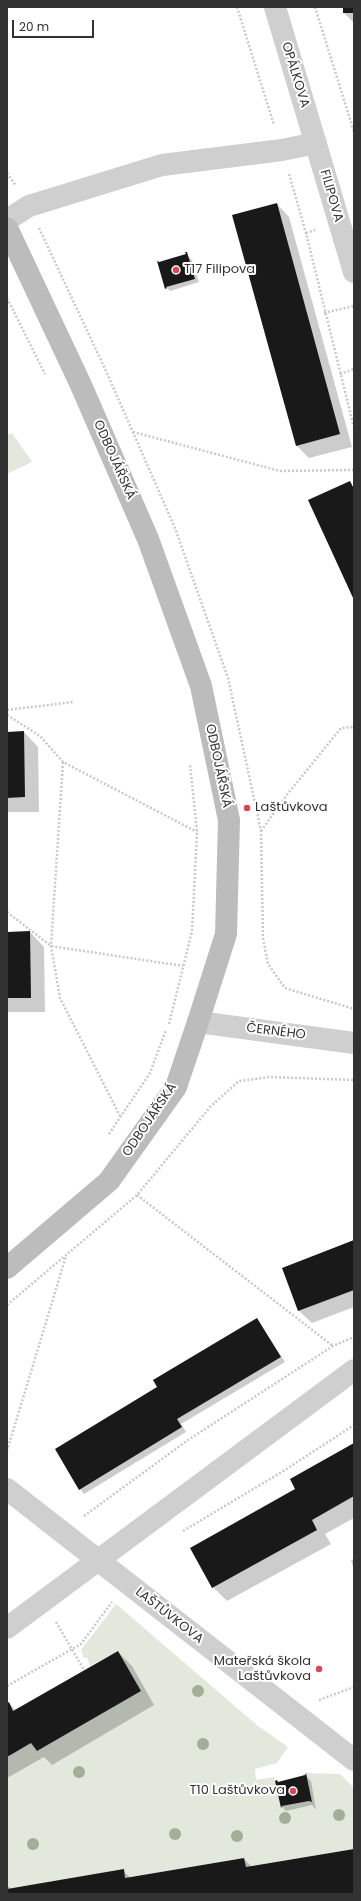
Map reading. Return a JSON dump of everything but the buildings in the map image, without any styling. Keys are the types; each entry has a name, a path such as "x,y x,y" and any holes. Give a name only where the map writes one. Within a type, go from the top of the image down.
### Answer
{"street":[{"name":"OPÁLKOVA","path":"275,7 316,143"},
{"path":"7,220 29,206 162,165 282,150 316,143"},
{"name":"FILIPOVA","path":"316,143 354,272"},
{"name":"ODBOJÁŘSKÁ","path":"7,228 80,383 145,532 201,686 229,820 226,934 176,1086 108,1180 7,1268"},
{"name":"ČERNÉHO","path":"198,1022 354,1043"},
{"path":"7,1628 354,1370"},
{"name":"LAŠTŮVKOVA","path":"7,1489 354,1760"}],"path":[{"path":"237,7 282,150 306,233 324,313 354,428"},
{"path":"315,7 354,132"},
{"path":"306,233 319,229"},
{"path":"7,298 48,380"},
{"path":"324,313 354,306"},
{"path":"340,374 354,369"},
{"path":"133,432 280,471 354,470"},
{"path":"7,710 73,702"},
{"path":"7,715 40,736 63,762 197,832"},
{"path":"261,831 286,796 341,728 354,726"},
{"path":"107,1136 150,1073 168,1024 192,931 197,832 189,758"},
{"path":"63,762 51,946 60,998 121,1116"},
{"path":"7,912 51,946 183,966"},
{"path":"285,988 354,1009"},
{"path":"206,1113 239,1081 270,1077 354,1080"},
{"path":"137,1195 333,1346"},
{"path":"7,1451 66,1255"},
{"path":"62,1532 188,1440 333,1346 354,1337"},
{"path":"180,1533 285,1470 354,1425"},
{"path":"7,1686 81,1644 127,1583"},
{"path":"52,1616 84,1670"},
{"path":"315,1702 354,1687"}],"shaded area":[{"path":"12,433 32,462 7,474 7,435"},
{"path":"116,1604 258,1726 288,1747 277,1763 255,1769 256,1780 274,1777 281,1808 282,1806 309,1801 312,1802 306,1773 340,1774 354,1788 354,1849 246,1867 244,1858 125,1878 124,1870 7,1889 7,1757 31,1743 37,1751 141,1691 118,1651 90,1666 87,1657 84,1658 81,1650"}],"place":[{"name":"T17 Filipova","path":"176,270"},
{"name":"Laštůvkova","path":"247,808"},
{"name":"Mateřská škola Laštůvkova","path":"319,1669"},
{"name":"T10 Laštůvkova","path":"293,1791"}]}
